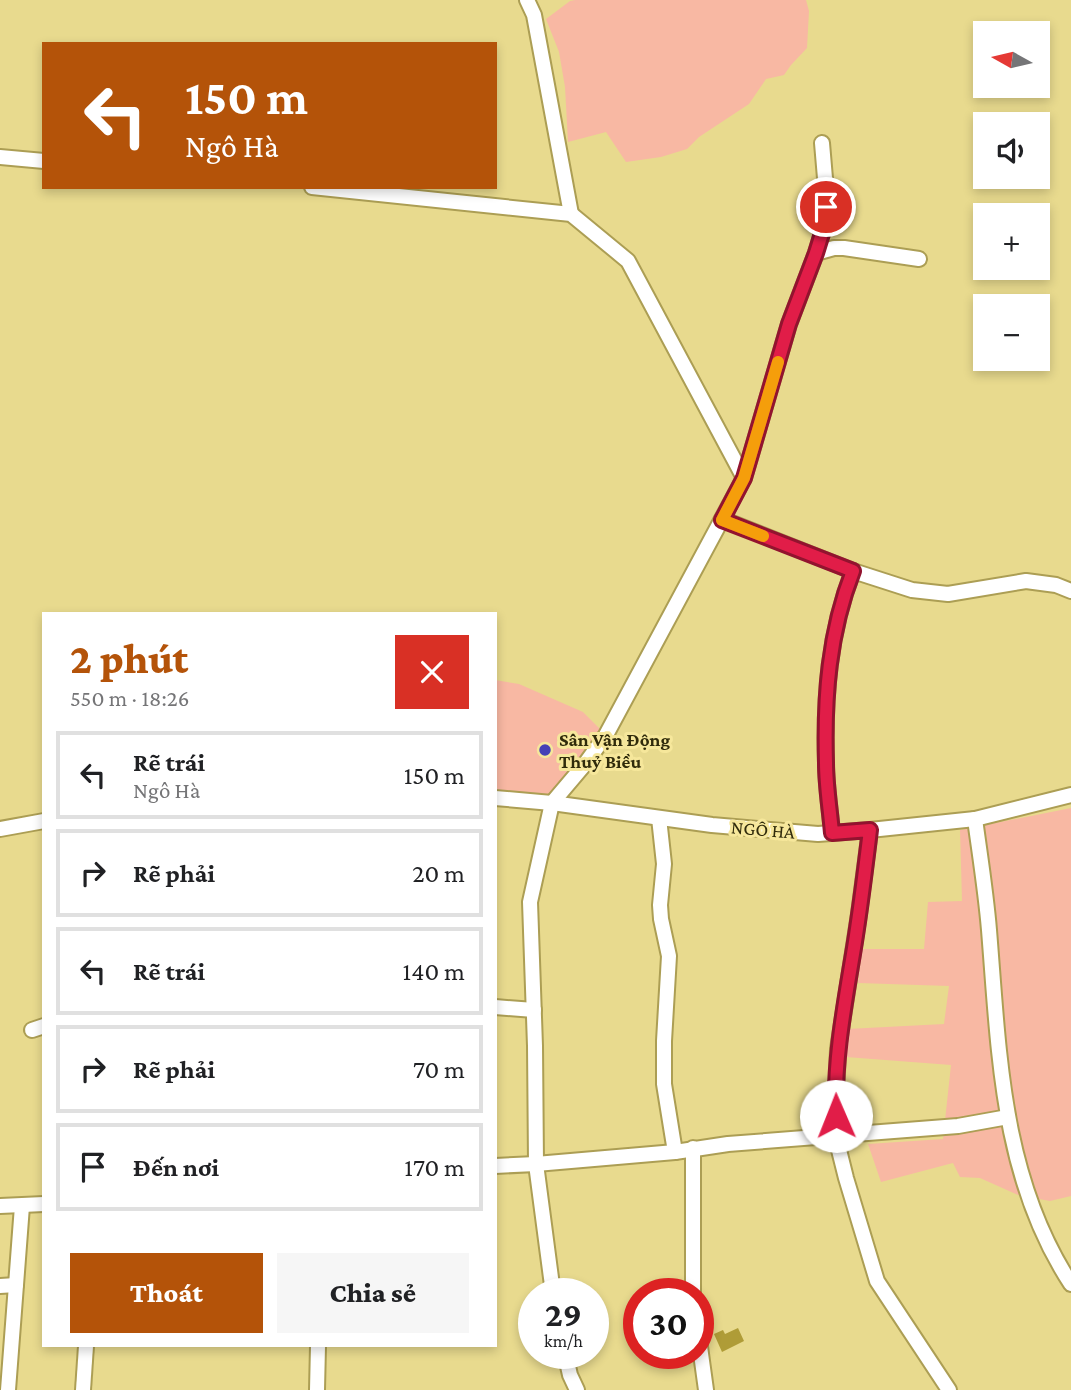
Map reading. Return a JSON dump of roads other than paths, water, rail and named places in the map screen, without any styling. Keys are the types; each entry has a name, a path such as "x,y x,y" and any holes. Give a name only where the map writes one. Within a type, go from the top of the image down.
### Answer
{"street":[{"path":"527,0 534,15 571,214"},
{"path":"551,1278 536,1164 530,902 552,803 606,735 744,478 789,324 824,227 826,207 822,143"},
{"path":"0,157 42,161"},
{"path":"331,189 571,214 628,261 744,478"},
{"path":"816,253 844,248 919,259"},
{"path":"722,520 853,571 912,590 948,594 1026,581 1056,584 1071,591"},
{"path":"832,833 826,763 828,680 832,641 853,571"},
{"name":"NGÔ HÀ","path":"497,798 712,825 818,834 975,819 1071,795"},
{"path":"659,818 664,864 660,919 669,956 664,1084 675,1152"},
{"path":"975,819 989,927 995,1024 1008,1117 1027,1194 1043,1232 1071,1284"},
{"path":"0,830 42,821"},
{"path":"870,830 838,1049 838,1135 843,1169 877,1280 949,1390"},
{"path":"497,1007 534,1010"},
{"path":"497,1166 958,1126 1008,1117"},
{"path":"693,1149 693,1278"},
{"path":"0,1206 42,1205"},
{"path":"8,1390 22,1206"},
{"path":"0,1286 16,1285"},
{"path":"83,1390 86,1347"},
{"path":"317,1390 318,1347"},
{"path":"568,1369 577,1390"},
{"path":"703,1369 706,1390"}],"place":[{"name":"Sân Vận Động Thuỷ Biều","path":"545,750"}]}
